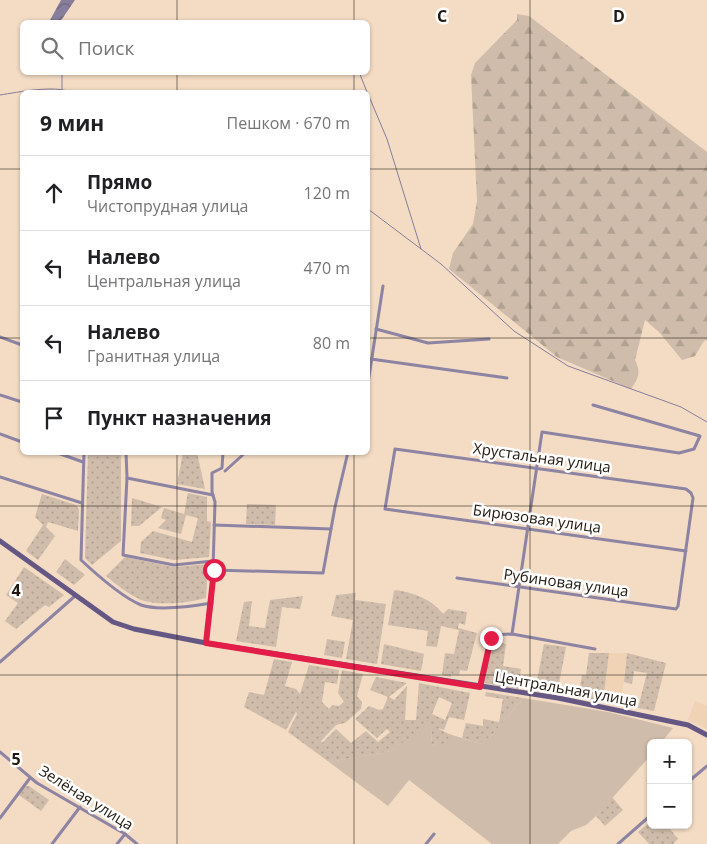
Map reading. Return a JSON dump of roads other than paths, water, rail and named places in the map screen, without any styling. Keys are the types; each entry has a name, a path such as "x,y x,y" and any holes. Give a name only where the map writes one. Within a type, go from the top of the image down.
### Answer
{"main road":[{"name":"Центральная улица","path":"0,541 75,596 120,624 134,629 206,643 558,698 688,725 707,735"}],"street":[{"path":"370,367 383,286"},
{"path":"376,330 428,343 489,340"},
{"path":"0,338 20,344"},
{"path":"371,359 507,378"},
{"path":"0,394 20,401"},
{"path":"512,634 542,432 679,453 694,449 700,436 593,406"},
{"path":"0,434 20,441"},
{"name":"Хрустальная улица","path":"385,509 395,449 537,468 686,489 693,498 686,551"},
{"path":"63,455 83,462"},
{"path":"84,455 81,560 100,578 142,605 181,608 212,603"},
{"path":"126,455 127,478 123,555 174,565 213,561"},
{"path":"206,643 212,603 214,570 215,502 212,473 222,468 223,455"},
{"path":"225,471 243,455"},
{"path":"214,570 323,573 347,455"},
{"path":"0,477 82,503"},
{"path":"127,478 213,495"},
{"name":"Бирюзовая улица","path":"385,509 686,551"},
{"path":"214,525 331,530"},
{"name":"Рубиновая улица","path":"457,578 672,610 678,606 686,551"},
{"path":"0,662 75,596"},
{"path":"480,687 491,638 496,634 512,634 595,649"},
{"name":"Зелёная улица","path":"0,752 30,778 124,834 137,844"},
{"path":"692,779 707,766"},
{"path":"0,818 30,778"},
{"path":"52,844 80,807"},
{"path":"618,844 647,819"},
{"path":"117,844 124,834"},
{"path":"426,844 434,834"}],"water":[{"path":"61,0 75,0 61,20 50,20"}],"waterway":[{"path":"62,75 62,89"},
{"path":"360,75 366,90"},
{"path":"36,90 64,90"},
{"path":"0,95 20,92"},
{"path":"370,99 387,139 421,249"},
{"path":"370,211 441,264 514,331 568,366 681,407 707,422"}]}
